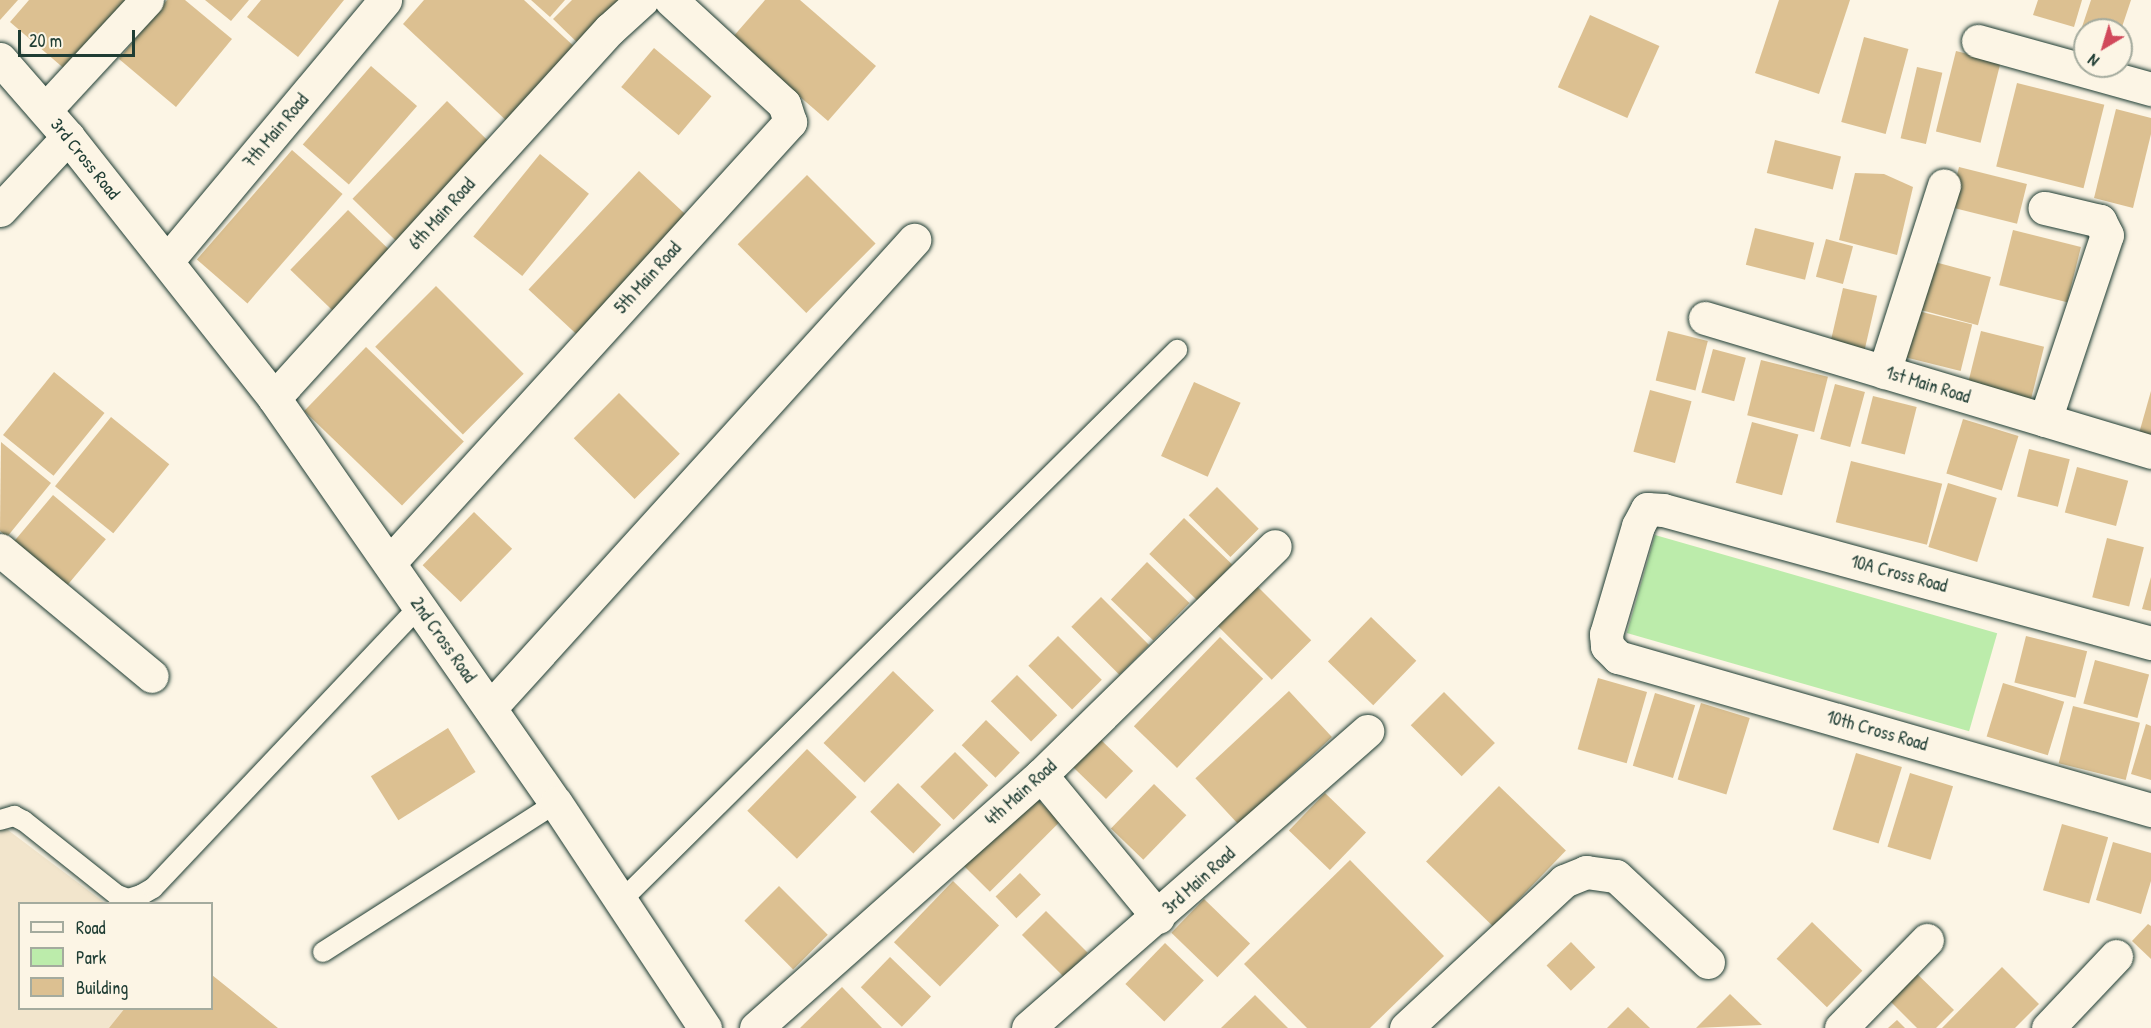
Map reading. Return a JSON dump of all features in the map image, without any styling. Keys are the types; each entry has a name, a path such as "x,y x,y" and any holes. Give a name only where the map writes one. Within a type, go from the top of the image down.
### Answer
{"street":[{"path":"45,110 147,0"},
{"name":"7th Main Road","path":"167,261 385,0"},
{"name":"6th Main Road","path":"274,398 610,29 642,0"},
{"name":"5th Main Road","path":"390,562 790,122 784,104 671,0"},
{"path":"1978,41 2151,89"},
{"name":"3rd Cross Road","path":"0,59 68,137 167,261"},
{"path":"0,210 68,137"},
{"path":"1884,372 1944,185"},
{"path":"2045,208 2100,221 2107,235 2045,420"},
{"path":"490,708 914,240"},
{"name":"2nd Cross Road","path":"167,261 274,398 390,562 556,803 705,1028"},
{"name":"1st Main Road","path":"1705,318 2151,452"},
{"name":"10A Cross Road","path":"1607,646 1610,623 1638,526 1647,508 1663,510 2151,643"},
{"name":"4th Main Road","path":"756,1028 1041,776 1275,546"},
{"path":"0,550 152,676"},
{"name":"10th Cross Road","path":"1607,646 1618,657 2151,810"},
{"name":"3rd Main Road","path":"1028,1028 1158,917 1367,731"},
{"path":"1041,776 1158,917"},
{"path":"1406,1028 1564,881 1586,872 1616,876 1708,962"},
{"path":"1841,1028 1927,940"},
{"path":"2048,1028 2116,956"}],"lane":[{"path":"621,901 1177,350"},
{"path":"0,820 14,816 24,821 117,895 128,899 141,895 153,888 420,606"},
{"path":"323,952 556,803"}],"shaded area":[{"path":"0,824 104,902 18,902 18,1010 213,1010 213,985 270,1028 0,1028"}],"green space":[{"path":"1655,535 1997,633 1969,731 1627,633"}],"building":[{"path":"0,0 18,0 0,20"},
{"path":"29,0 128,0 67,71 10,22"},
{"path":"167,0 185,0 232,39 176,107 119,59"},
{"path":"205,0 249,0 231,21"},
{"path":"261,0 344,0 298,57 247,17"},
{"path":"424,0 524,0 578,50 510,124 403,24"},
{"path":"531,0 565,0 550,17"},
{"path":"572,0 633,0 584,49 553,19"},
{"path":"765,0 800,0 876,66 828,121 732,38"},
{"path":"1779,0 1850,0 1819,94 1755,73"},
{"path":"2038,0 2082,0 2077,18 2073,18 2073,27 2033,15"},
{"path":"2091,0 2131,0 2125,18 2085,18"},
{"path":"1590,15 1659,46 1627,118 1558,87"},
{"path":"1864,37 1908,49 1886,134 1841,122"},
{"path":"654,48 711,96 679,135 621,87"},
{"path":"1956,51 2001,62 1981,143 1936,132"},
{"path":"371,66 417,106 349,185 303,144"},
{"path":"1917,67 1942,73 1926,144 1901,138"},
{"path":"2017,83 2104,105 2084,188 1996,166"},
{"path":"447,101 490,143 396,241 353,199"},
{"path":"2116,109 2151,118 2151,134 2133,208 2094,198"},
{"path":"1775,140 1841,156 1833,189 1767,173"},
{"path":"292,150 343,194 247,303 197,259"},
{"path":"540,154 589,194 522,276 473,236"},
{"path":"1959,167 2027,184 2017,224 1949,207"},
{"path":"639,171 689,218 579,337 529,289"},
{"path":"1855,173 1884,174 1913,187 1897,255 1839,240"},
{"path":"807,175 876,244 806,313 738,244"},
{"path":"348,210 393,253 335,313 290,270"},
{"path":"1755,228 1814,243 1805,280 1746,265"},
{"path":"2013,230 2081,247 2067,302 1999,285"},
{"path":"1826,239 1853,246 1843,284 1816,277"},
{"path":"1931,261 1991,277 1978,325 1918,309"},
{"path":"436,286 524,374 463,434 375,347"},
{"path":"1843,288 1877,296 1863,355 1829,347"},
{"path":"1914,310 1972,325 1961,371 1902,357"},
{"path":"1668,331 1708,341 1695,390 1656,380"},
{"path":"1981,331 2044,347 2030,405 1966,389"},
{"path":"366,347 464,441 402,505 304,411"},
{"path":"1713,349 1746,358 1734,401 1701,392"},
{"path":"1761,360 1828,377 1814,432 1747,415"},
{"path":"54,372 105,413 54,476 3,435"},
{"path":"1194,382 1241,403 1208,477 1161,456"},
{"path":"1835,384 1865,392 1850,447 1820,439"},
{"path":"1650,390 1692,401 1675,463 1633,452"},
{"path":"2151,391 2151,440 2138,437"},
{"path":"619,393 680,454 635,499 574,438"},
{"path":"1873,396 1917,407 1905,454 1861,444"},
{"path":"111,417 169,464 113,533 55,486"},
{"path":"1963,419 2018,436 2002,490 1946,474"},
{"path":"1752,422 1798,434 1782,495 1736,483"},
{"path":"1,442 51,483 7,537 0,531"},
{"path":"2029,449 2070,459 2058,507 2017,497"},
{"path":"1851,461 1942,484 1927,545 1836,522"},
{"path":"2077,467 2128,481 2116,526 2065,512"},
{"path":"1948,483 1997,498 1977,562 1928,547"},
{"path":"1217,487 1259,529 1230,557 1189,515"},
{"path":"53,495 106,539 67,586 14,542"},
{"path":"474,512 512,549 461,602 423,565"},
{"path":"1184,518 1232,565 1197,601 1149,554"},
{"path":"2107,538 2144,547 2129,606 2092,597"},
{"path":"1147,562 1189,603 1153,640 1111,599"},
{"path":"2151,577 2151,611 2142,609"},
{"path":"1254,583 1311,640 1272,680 1214,623"},
{"path":"1101,597 1149,645 1119,675 1071,627"},
{"path":"1371,617 1416,661 1373,705 1328,662"},
{"path":"1058,636 1102,680 1072,710 1028,666"},
{"path":"2026,636 2087,651 2076,698 2014,683"},
{"path":"1220,637 1263,679 1177,768 1134,726"},
{"path":"2095,660 2149,674 2137,718 2083,703"},
{"path":"893,671 934,711 865,783 824,743"},
{"path":"1017,675 1057,715 1031,741 991,701"},
{"path":"1598,678 1647,692 1627,763 1578,749"},
{"path":"2003,683 2064,702 2048,755 1987,737"},
{"path":"1289,691 1332,737 1238,824 1195,778"},
{"path":"1444,692 1495,743 1462,776 1411,725"},
{"path":"1655,693 1695,705 1673,778 1633,766"},
{"path":"1701,703 1750,718 1726,794 1678,780"},
{"path":"2073,706 2140,723 2126,780 2059,763"},
{"path":"986,720 1020,753 995,778 962,745"},
{"path":"2146,724 2151,726 2151,780 2131,774"},
{"path":"448,728 476,772 398,820 371,776"},
{"path":"1100,739 1133,771 1106,799 1073,767"},
{"path":"807,749 857,797 797,859 747,811"},
{"path":"955,752 988,785 954,820 920,787"},
{"path":"1856,753 1902,767 1879,844 1833,830"},
{"path":"1910,773 1953,786 1931,860 1887,847"},
{"path":"898,783 941,825 913,853 870,812"},
{"path":"1154,784 1186,815 1143,860 1111,829"},
{"path":"1499,786 1566,851 1493,926 1426,862"},
{"path":"1325,793 1366,833 1330,870 1289,830"},
{"path":"1033,795 1060,822 990,892 963,865"},
{"path":"2062,824 2108,837 2089,904 2043,890"},
{"path":"2113,842 2151,853 2151,881 2141,914 2096,900"},
{"path":"1350,860 1444,956 1370,1028 1307,1028 1244,964"},
{"path":"1020,873 1041,895 1016,918 996,897"},
{"path":"953,881 999,925 940,987 894,942"},
{"path":"779,886 828,935 793,969 744,921"},
{"path":"1204,899 1250,943 1217,977 1171,933"},
{"path":"1046,911 1088,953 1064,977 1022,935"},
{"path":"1812,922 1862,971 1827,1007 1777,959"},
{"path":"2148,924 2151,926 2151,959 2132,941"},
{"path":"1571,942 1595,967 1571,991 1547,966"},
{"path":"1165,943 1204,981 1164,1022 1125,984"},
{"path":"890,957 931,997 902,1027 861,987"},
{"path":"1908,965 1954,1010 1936,1028 1917,1028 1880,991"},
{"path":"2002,967 2039,1004 2015,1028 1942,1028"},
{"path":"213,976 278,1028 109,1028 123,1010 213,1010"},
{"path":"842,987 882,1028 800,1028"},
{"path":"1730,994 1762,1025 1696,1028"},
{"path":"1255,995 1288,1028 1221,1028"},
{"path":"1628,1007 1650,1028 1607,1028"},
{"path":"1897,1020 1905,1028 1888,1028"}]}
